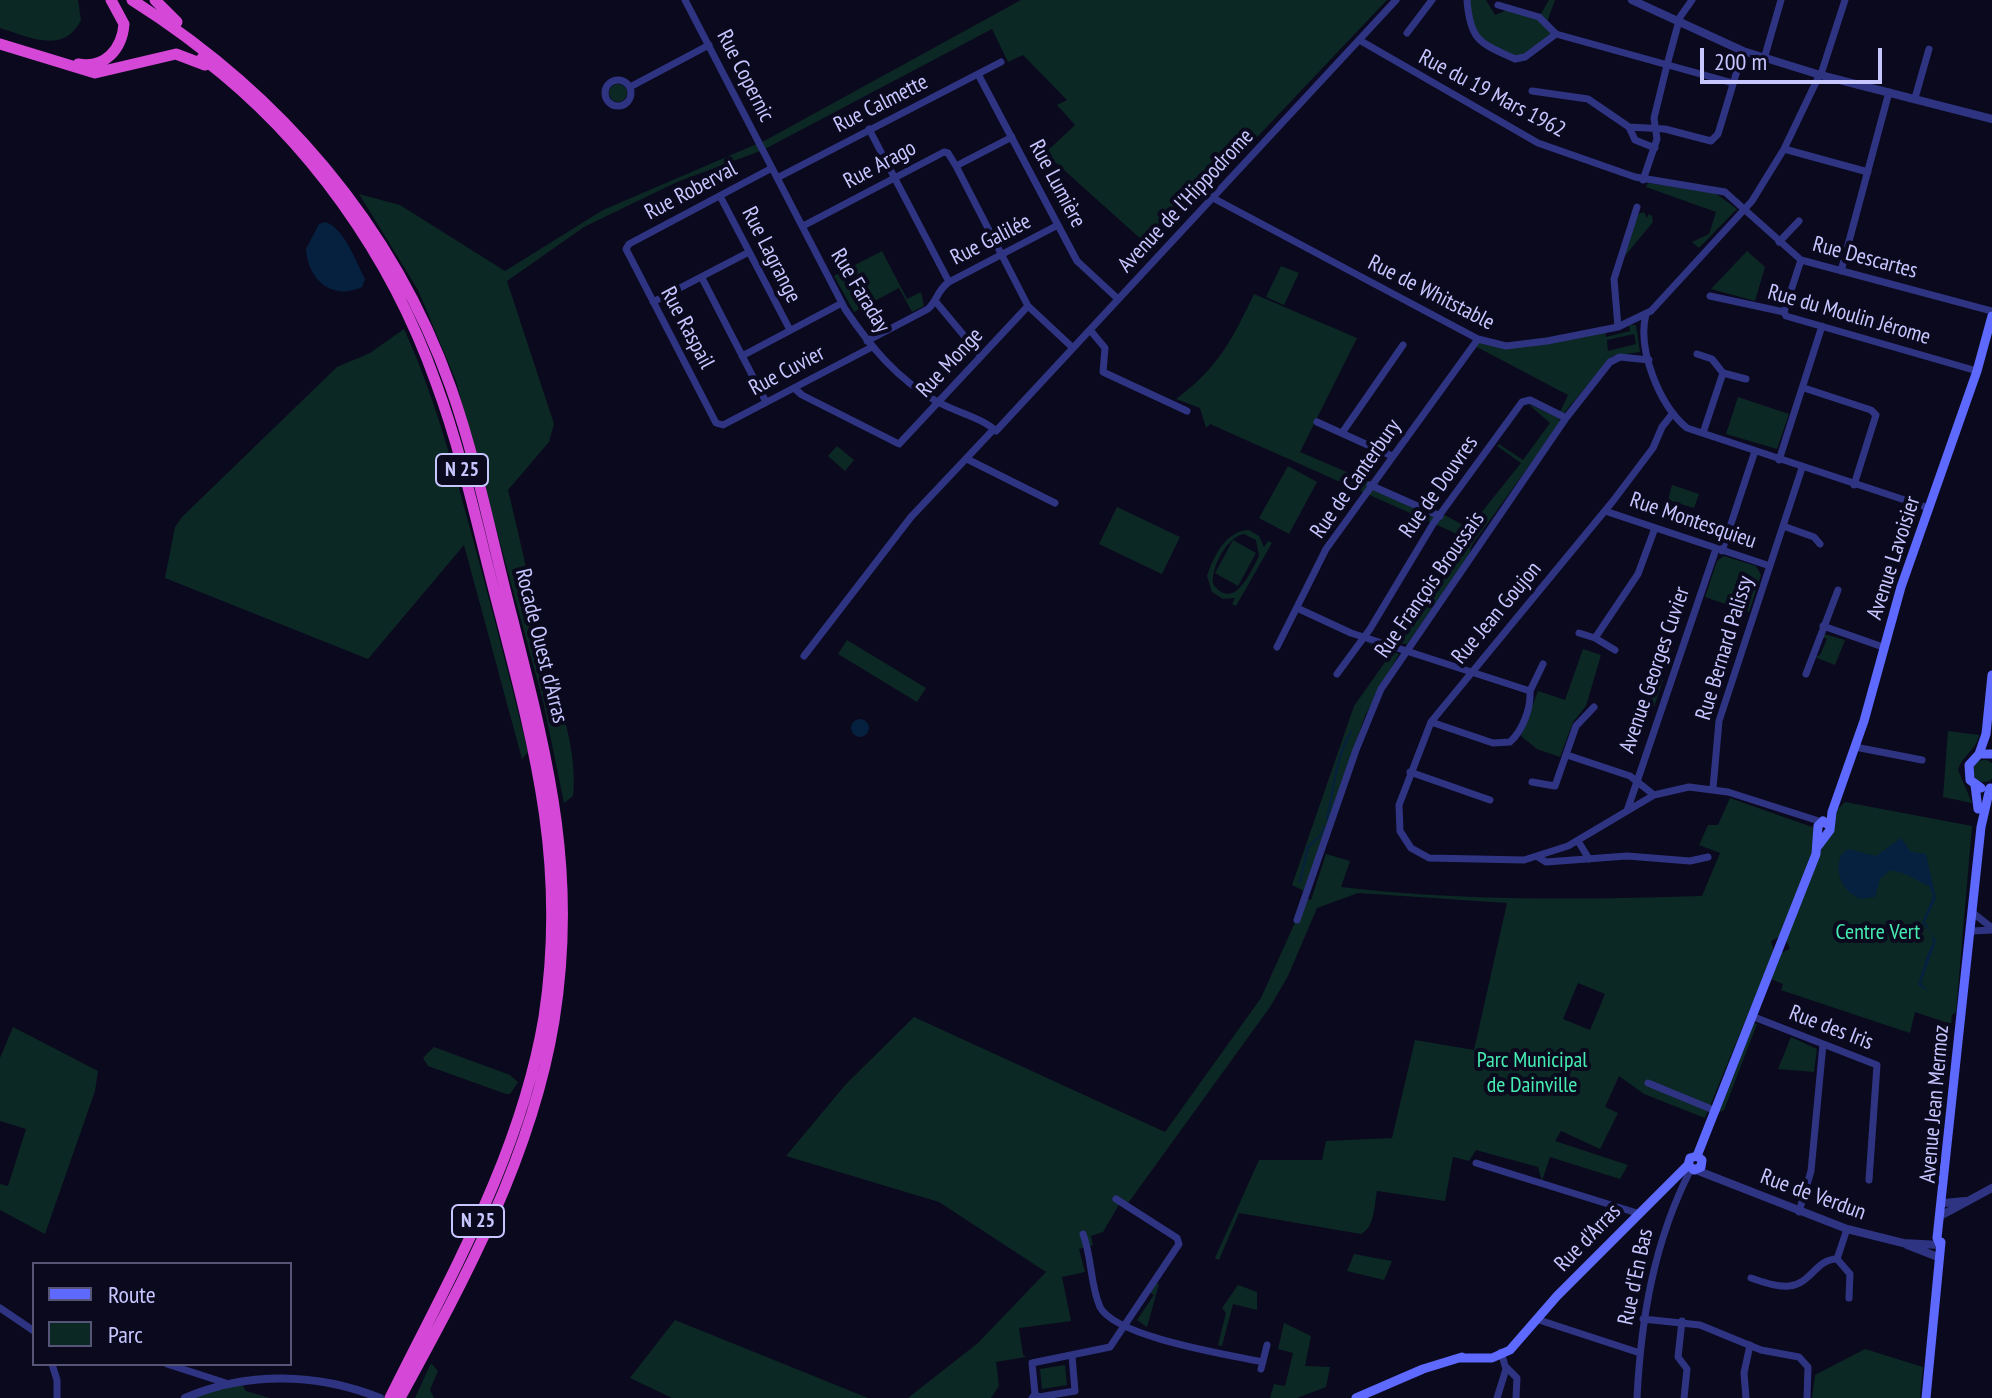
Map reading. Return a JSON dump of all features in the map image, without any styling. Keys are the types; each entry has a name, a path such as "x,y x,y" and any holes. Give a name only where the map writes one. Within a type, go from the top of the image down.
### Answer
{"highway":[{"path":"0,37 62,60 84,65 97,64 118,49 124,35 121,14 111,0"},
{"name":"Rocade Ouest d'Arras","path":"123,0 211,64 259,108 307,159 350,214 398,295 423,347 449,423 527,714 549,829 551,951 543,1022 529,1084 487,1202 390,1398"},
{"name":"Rocade Ouest d'Arras","path":"132,0 238,75 310,148 356,206 407,289 438,352 462,421 541,727 556,806 562,883 561,946 554,1021 538,1095 495,1212 400,1398"},
{"path":"155,0 238,75"},
{"path":"0,44 95,73 162,55 190,57 214,71 259,108"}],"main road":[{"name":"Avenue Lavoisier","path":"1695,1165 1855,747 1883,647 1977,371 1992,313"},
{"path":"1992,675 1987,729 1979,754 1992,754"},
{"name":"Avenue Jean Mermoz","path":"1926,1398 1963,996 1972,931 1979,804 1968,769 1979,754"},
{"path":"1975,785 1991,787"},
{"name":"Avenue Jean Mermoz","path":"1963,996 1961,987 1984,804 1991,787"},
{"name":"Rue d'Arras","path":"1502,1354 1637,1213 1695,1165"},
{"path":"1356,1398 1423,1369 1459,1358 1502,1354"}],"street":[{"name":"Rue Copernic","path":"685,0 772,168"},
{"name":"Avenue de l'Hippodrome","path":"804,656 911,517 1090,330 1396,0"},
{"path":"1407,33 1432,0"},
{"path":"1467,0 1470,30 1484,45 1515,59 1536,51 1556,34"},
{"path":"1632,0 1764,59 1992,119"},
{"path":"1643,180 1655,148 1654,128 1667,65 1679,23 1692,0"},
{"path":"1764,59 1781,0"},
{"path":"1845,0 1820,75 1786,145 1746,209 1646,314 1644,342 1649,360 1679,421 1703,433 1779,460 1929,508"},
{"path":"1498,5 1539,17 1556,34 1733,83"},
{"name":"Rue du 19 Mars 1962","path":"1361,41 1526,138 1643,180 1721,190 1746,209"},
{"path":"630,87 709,45"},
{"path":"1915,98 1929,49"},
{"path":"1629,127 1654,128 1711,141 1718,134 1743,51"},
{"name":"Rue Calmette","path":"777,178 1001,62"},
{"name":"Rue Lumière","path":"978,74 1079,264 1118,299"},
{"path":"1532,91 1588,99 1629,127 1635,140 1655,148"},
{"path":"1841,271 1889,92"},
{"path":"869,129 949,282"},
{"path":"1012,137 956,166 1028,306 1073,348"},
{"path":"1786,145 1868,172"},
{"name":"Rue Arago","path":"803,226 944,152 956,166"},
{"name":"Rue Faraday","path":"772,168 842,303 869,344 892,368 938,402 995,426"},
{"name":"Rue Roberval","path":"627,246 772,168"},
{"name":"Rue Lagrange","path":"720,196 790,330"},
{"name":"Rue de Whitstable","path":"1213,198 1493,345 1516,346 1618,327 1646,314"},
{"path":"1618,327 1614,302 1618,265 1637,207"},
{"name":"Rue Descartes","path":"1746,209 1801,260 1992,313"},
{"path":"1779,242 1799,221"},
{"name":"Rue Galilée","path":"869,344 936,302 937,293 949,282 1058,225"},
{"name":"Rue Raspail","path":"627,246 653,302 719,425"},
{"path":"653,302 749,252"},
{"path":"1784,312 1801,260"},
{"path":"702,278 766,402"},
{"name":"Rue du Moulin Jérome","path":"1710,296 1784,312 1786,316 1977,371"},
{"path":"936,302 981,356"},
{"path":"742,356 842,303"},
{"name":"Rue Monge","path":"794,388 802,395 899,444 1028,306"},
{"path":"1779,460 1822,326"},
{"path":"1090,330 1105,348 1103,372 1178,404 1187,411"},
{"name":"Rue de Canterbury","path":"1277,647 1326,549 1478,339"},
{"name":"Rue Cuvier","path":"719,425 794,388 869,344"},
{"path":"1342,433 1403,345"},
{"path":"1697,354 1712,359 1723,373 1746,379"},
{"name":"Rue François Broussais","path":"1297,920 1367,720 1381,689 1566,418 1614,358 1649,360"},
{"path":"1703,433 1723,373"},
{"path":"1804,388 1871,410 1876,415 1854,485"},
{"name":"Rue de Douvres","path":"1337,674 1364,637 1440,516 1522,402 1530,400 1566,418"},
{"name":"Rue Jean Goujon","path":"1538,857 1436,859 1417,852 1402,838 1399,805 1431,722 1605,511 1653,448 1662,427 1673,413"},
{"path":"1662,427 1679,421"},
{"path":"1317,422 1392,456"},
{"name":"Avenue Georges Cuvier","path":"1654,795 1637,781 1755,451"},
{"path":"967,459 1055,503"},
{"name":"Rue Bernard Palissy","path":"1713,788 1719,721 1802,468"},
{"path":"1370,485 1440,516"},
{"name":"Rue Montesquieu","path":"1605,511 1770,566"},
{"path":"1783,526 1814,537 1820,544"},
{"path":"1595,638 1638,574 1655,528"},
{"path":"1806,674 1838,590"},
{"path":"1297,608 1364,637 1530,693"},
{"path":"1823,626 1883,647"},
{"path":"1579,633 1615,650"},
{"path":"1431,722 1502,744 1510,742 1521,727 1530,693 1543,664"},
{"path":"1532,782 1555,786 1576,726 1594,707"},
{"path":"1855,747 1922,760"},
{"path":"1567,755 1637,781 1627,811"},
{"path":"1410,772 1490,800"},
{"path":"1538,857 1578,841 1654,795 1681,788 1713,788 1823,827"},
{"path":"1578,841 1589,859"},
{"path":"1538,857 1546,862 1641,856 1690,861 1708,857"},
{"path":"1971,910 1992,929"},
{"path":"1972,931 1992,929"},
{"name":"Rue des Iris","path":"1754,1017 1879,1067 1869,1180"},
{"path":"1799,1212 1811,1171 1823,1044"},
{"path":"1648,1083 1716,1111"},
{"path":"1476,1163 1637,1213"},
{"name":"Rue de Verdun","path":"1695,1165 1713,1176 1799,1212 1847,1229 1903,1243"},
{"name":"Rue d'En Bas","path":"1637,1398 1643,1319 1665,1225 1695,1165"},
{"path":"1942,1215 1992,1188"},
{"path":"1072,1356 1075,1391 1034,1396 1032,1363 1110,1347 1179,1241 1116,1199"},
{"path":"1944,1203 1970,1200"},
{"path":"1837,1259 1847,1229"},
{"path":"1083,1234 1100,1306 1124,1326 1262,1366 1267,1345"},
{"path":"1903,1243 1940,1245"},
{"path":"1903,1243 1938,1257"},
{"path":"1751,1278 1790,1286 1806,1280 1824,1262 1837,1259"},
{"path":"1837,1259 1850,1274 1849,1298"},
{"path":"0,1308 32,1330"},
{"path":"1536,1319 1640,1353"},
{"path":"1643,1319 1682,1321 1730,1334 1750,1345 1805,1361 1807,1398"},
{"path":"1682,1321 1678,1357 1687,1369 1684,1398"},
{"path":"1746,1398 1744,1373 1750,1345"},
{"path":"1502,1354 1506,1367 1517,1378 1516,1398"},
{"path":"53,1366 57,1380 57,1398"},
{"path":"173,1366 229,1384"},
{"path":"1497,1398 1506,1367"},
{"path":"190,1396 229,1384 303,1379 376,1397"}],"green space":[{"path":"0,0 78,0 81,20 74,31 65,37 56,40 34,39 0,28"},
{"path":"1021,0 1387,0 1170,229 1160,235 1160,240 1152,249 1045,153 1075,125 1057,105 1067,100 1023,55 1008,62 992,29 763,150 677,182 584,227 507,281 554,424 549,442 508,490 570,743 573,796 564,803 543,701 456,381 418,290 359,194 400,205 505,271 603,210 766,140"},
{"path":"1467,0 1486,0 1495,15 1509,9 1539,17 1549,0 1555,0 1546,25 1556,34 1521,59 1477,40"},
{"path":"618,84 627,93 618,102 609,93"},
{"path":"1648,183 1715,193 1737,209 1699,248 1692,242 1709,234 1716,212 1646,187"},
{"path":"1644,212 1647,218 1649,214 1652,216 1653,222 1624,257 1638,214"},
{"path":"882,251 907,299 921,292 924,306 912,312 899,288 854,312 834,276"},
{"path":"1747,251 1765,267 1755,301 1711,289"},
{"path":"1281,266 1299,273 1284,305 1266,297"},
{"path":"1254,294 1357,338 1300,452 1435,510 1469,528 1521,463 1497,446 1499,444 1523,460 1550,423 1528,404 1559,418 1560,423 1472,545 1469,555 1407,644 1398,643 1413,616 1443,579 1464,537 1210,424 1206,428 1200,408 1176,399 1203,376 1222,352"},
{"path":"1629,325 1636,325 1640,352 1612,356 1564,413 1560,412 1568,395 1473,345 1478,339 1493,345 1605,329 1606,337 1630,331","holes":["1634,334 1636,344 1608,351 1607,340"]},
{"path":"404,329 433,404 464,506 528,752 522,759 464,545 368,659 165,578 175,527 182,517 337,367 370,353"},
{"path":"1738,397 1789,414 1777,449 1726,434"},
{"path":"837,446 854,460 845,471 828,456"},
{"path":"1288,466 1317,482 1289,534 1259,518"},
{"path":"1672,485 1699,494 1694,508 1668,500"},
{"path":"1117,507 1180,537 1162,574 1099,544"},
{"path":"1249,530 1259,536 1264,547 1268,541 1272,543 1236,606 1232,604 1235,598 1223,599 1212,592 1207,576 1222,546 1241,531","holes":["1244,534 1256,540 1259,556 1246,580 1234,592 1221,592 1213,584 1213,577 1226,547"]},
{"path":"1233,540 1256,553 1238,586 1215,573"},
{"path":"1724,556 1756,566 1761,575 1749,612 1705,597 1717,561"},
{"path":"1824,634 1845,640 1835,665 1815,657 1820,655 1827,639 1823,637"},
{"path":"847,640 926,688 917,702 838,654"},
{"path":"1365,642 1399,654 1365,716 1304,891 1292,885 1354,706 1390,655"},
{"path":"1583,649 1601,655 1586,706 1573,722 1560,757 1537,749 1521,736 1538,691 1565,700"},
{"path":"1649,673 1663,680 1654,707 1642,704"},
{"path":"1948,731 1979,735 1958,770 1972,803 1943,797"},
{"path":"1984,760 1992,763 1992,779 1984,782 1976,779 1973,771 1976,763"},
{"name":"Parc Municipal de Dainville","path":"1730,798 1815,828 1812,852 1779,937 1771,941 1774,951 1705,1118 1644,1094 1619,1076 1605,1107 1618,1113 1600,1149 1561,1131 1555,1141 1628,1165 1620,1179 1550,1157 1542,1181 1538,1167 1476,1150 1469,1161 1453,1157 1445,1201 1377,1191 1371,1221 1361,1234 1239,1213 1219,1260 1215,1258 1259,1160 1322,1160 1326,1141 1392,1138 1415,1040 1474,1050 1507,903 1358,893 1317,908 1288,976 1270,1007 1126,1206 1120,1203 1103,1232 1091,1236 1093,1245 1079,1249 1085,1272 1062,1277 1071,1321 1019,1328 1023,1355 1026,1357 996,1362 999,1386 991,1398 908,1398 978,1343 1046,1272 939,1202 786,1156 846,1084 914,1017 1165,1132 1261,998 1306,898 1311,900 1326,854 1350,861 1341,887 1385,892 1521,898 1702,896 1720,853 1699,845 1708,825 1718,825","holes":["1578,983 1605,994 1590,1030 1563,1019"]},
{"name":"Centre Vert","path":"1845,802 1972,826 1956,1012 1952,1015 1951,1024 1915,1012 1910,1033 1781,990 1783,984 1771,979 1780,953 1790,949 1786,939 1837,810"},
{"path":"1754,1023 1757,1024 1724,1110 1718,1113"},
{"path":"13,1027 98,1071 95,1091 45,1234 0,1210 0,1184 8,1186 26,1129 0,1121 0,1058"},
{"path":"1791,1037 1817,1049 1814,1072 1778,1069"},
{"path":"434,1047 510,1075 518,1082 510,1094 506,1094 428,1066 423,1058"},
{"path":"1354,1254 1392,1261 1384,1280 1347,1271"},
{"path":"1155,1283 1159,1284 1147,1327 1137,1320 1154,1295 1149,1292"},
{"path":"1238,1285 1257,1292 1257,1310 1233,1304 1222,1346 1218,1345 1226,1313 1222,1308"},
{"path":"675,1320 868,1398 672,1398 630,1378"},
{"path":"1284,1323 1311,1336 1305,1366 1330,1367 1326,1387 1297,1398 1270,1398 1274,1384 1285,1386 1293,1353 1278,1349"},
{"path":"1865,1349 1923,1367 1920,1398 1812,1398 1815,1375"},
{"path":"431,1363 438,1371 430,1390 434,1398 415,1398"},
{"path":"1065,1365 1067,1385 1042,1389 1040,1369"},
{"path":"241,1383 246,1391 270,1398 186,1398"}],"water":[{"path":"325,222 338,231 349,246 365,279 362,287 351,291 332,289 324,285 311,270 306,249 319,224"},
{"path":"860,719 869,728 860,737 851,728"},
{"path":"1901,838 1911,852 1926,854 1936,898 1925,922 1930,932 1922,923 1933,896 1929,886 1889,871 1880,879 1875,897 1862,899 1845,887 1840,876 1841,855 1848,849 1876,856"},
{"path":"1932,934 1936,941 1921,983 1928,991 1918,985 1933,943"}],"waterway":[{"path":"1327,819 1338,763 1351,732"},
{"path":"1300,882 1308,847 1321,835 1324,827"}]}
